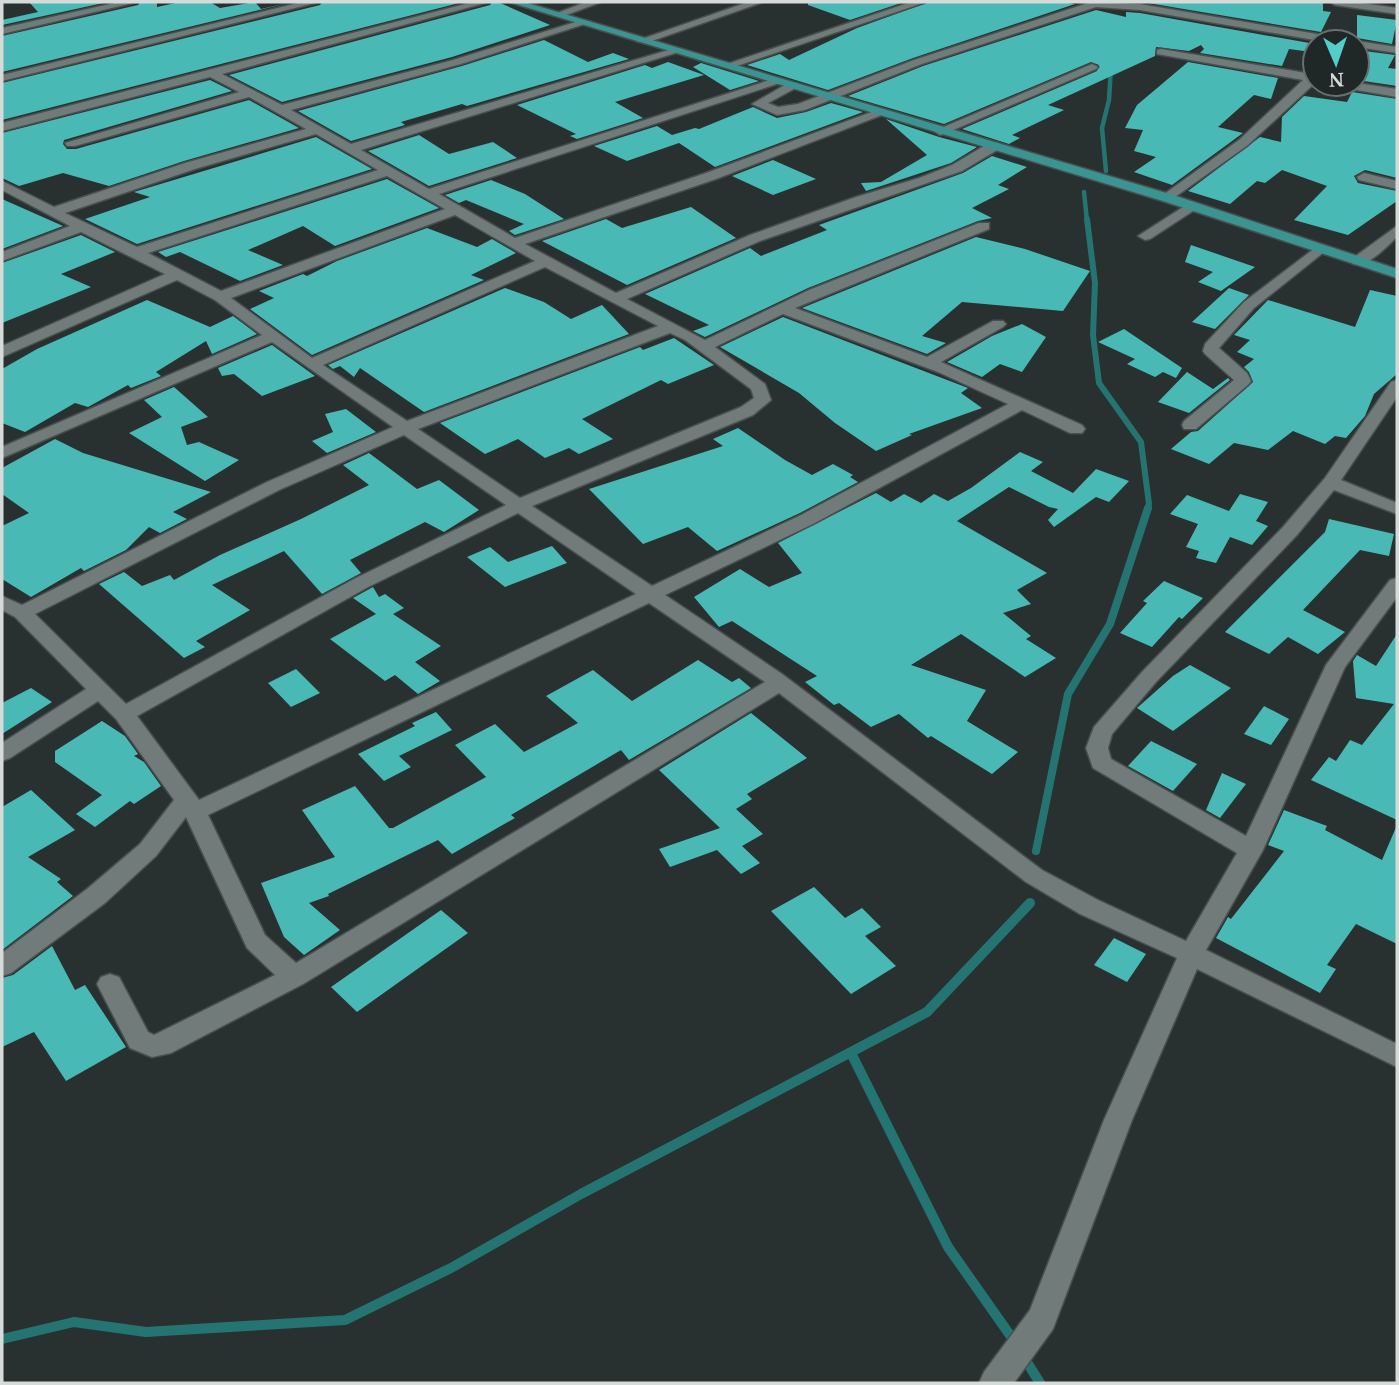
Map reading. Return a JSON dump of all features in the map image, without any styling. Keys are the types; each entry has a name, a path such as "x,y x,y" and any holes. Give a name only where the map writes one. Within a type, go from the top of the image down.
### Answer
{"main road":[{"path":"514,2 1168,198 1397,274"}],"street":[{"path":"2,31 132,2"},
{"path":"2,78 314,2"},
{"path":"2,127 484,2"},
{"path":"557,15 596,2"},
{"path":"642,41 758,2"},
{"path":"727,66 921,2"},
{"path":"1335,2 1378,5 1397,11"},
{"path":"783,84 758,104 784,111 959,48 1095,4 1112,3 1301,35"},
{"path":"281,109 457,62 586,22"},
{"path":"1371,46 1397,50"},
{"path":"349,149 676,51"},
{"path":"1161,51 1301,76"},
{"path":"940,131 1092,67"},
{"path":"124,713 361,583 521,504 747,411 763,400 759,387 706,346 513,243 430,193 212,73"},
{"path":"430,193 783,84"},
{"path":"1371,88 1397,93"},
{"path":"1168,198 1242,146 1301,91"},
{"path":"71,143 249,93"},
{"path":"513,243 711,176 881,113"},
{"path":"54,212 190,166 316,130"},
{"path":"615,298 755,238 957,168 994,146"},
{"path":"136,252 388,171"},
{"path":"1364,177 1397,185"},
{"path":"2,185 220,297 311,364 521,504 780,683 1034,876 1089,907 1191,954 1397,1056"},
{"path":"1145,236 1191,206"},
{"path":"220,297 458,209"},
{"path":"706,346 814,293 984,226"},
{"path":"2,257 81,227"},
{"path":"1358,261 1397,230"},
{"path":"1190,425 1243,381 1211,347 1249,305 1319,248"},
{"path":"311,364 547,261"},
{"path":"2,352 177,274"},
{"path":"784,309 928,363 1023,403 1076,429"},
{"path":"928,363 998,324"},
{"path":"22,613 273,486 405,428 671,327"},
{"path":"2,453 273,336"},
{"path":"1251,850 1101,763 1097,748 1102,732 1149,677 1290,531 1331,482 1397,384"},
{"path":"2,966 96,896 148,850 190,807 808,519 1023,403"},
{"path":"1331,482 1397,509"},
{"path":"996,1382 1042,1319 1118,1120 1191,954 1251,850 1336,665 1397,583"},
{"path":"2,602 22,613 124,713 190,807 256,941 294,976"},
{"path":"110,984 139,1040 152,1046 162,1045 294,976 780,683"},
{"path":"2,753 100,690"}],"building":[{"path":"29,2 108,2 2,25 2,20 38,12"},
{"path":"140,2 157,2 157,7 180,2 210,2 220,8 255,2 261,9 292,2 2,72 2,36 138,5"},
{"path":"322,2 463,2 2,120 2,83 320,5"},
{"path":"492,2 498,2 550,25 452,57 282,102 229,75 490,5"},
{"path":"808,2 904,2 850,20 808,5"},
{"path":"929,2 1075,4 913,58 828,90 747,65 780,54 789,60 857,28"},
{"path":"1142,2 1313,2 1323,3 1323,11 1331,12 1323,28 1301,29"},
{"path":"1096,10 1126,17 1126,12 1140,13 1301,42 1301,51 1289,49 1282,66 1200,53 1204,49 1201,45 1189,51 1156,47 1155,56 1048,105 1064,110 1012,135 1020,138 1009,144 962,129 1097,71 1099,65 1091,62 944,124 848,96 923,66"},
{"path":"1357,15 1397,20 1392,44 1371,40 1371,28 1357,28"},
{"path":"544,40 588,62 613,53 629,59 467,106 462,104 401,122 405,125 351,141 298,111 462,66"},
{"path":"1371,52 1395,55 1388,68 1397,69 1397,86 1371,82"},
{"path":"668,62 704,75 615,102 643,118 577,139 570,136 576,134 517,105 645,65 652,68"},
{"path":"1188,62 1278,78 1271,99 1254,95 1218,127 1243,133 1172,185 1134,172 1156,157 1134,151 1143,130 1125,128 1137,105"},
{"path":"701,63 759,81 730,90 693,67"},
{"path":"210,80 232,91 64,140 63,144 67,149 76,149 249,100 299,128 109,186 63,173 19,186 2,178 2,133"},
{"path":"1371,95 1397,99 1397,178 1365,170 1354,176 1358,183 1397,191 1397,201 1348,235 1294,220 1327,186 1282,170 1265,183 1257,181 1230,204 1188,191 1260,137 1281,142 1282,117 1302,98 1347,102 1349,98 1371,98"},
{"path":"831,103 863,112 715,167 679,143 627,161 594,146 657,126 672,135 699,129 753,107 777,118"},
{"path":"886,119 977,147 951,163 866,191 861,183 881,182 927,155"},
{"path":"419,135 449,154 493,142 517,158 429,186 368,151"},
{"path":"316,137 372,169 137,244 85,219 150,197 134,192"},
{"path":"992,156 1027,167 998,185 1009,189 972,208 992,218 978,221 808,288 705,337 693,331 709,325 645,294 750,248 761,256 827,230 819,225 963,173"},
{"path":"773,160 816,179 773,195 732,176"},
{"path":"387,179 439,208 335,246 303,226 248,250 283,265 240,281 180,252 166,257 158,252"},
{"path":"491,180 525,194 564,219 515,235 509,231 524,224 466,200 459,203 445,195"},
{"path":"2,199 63,226 2,249"},
{"path":"691,207 736,238 627,285 542,241 606,219 622,228"},
{"path":"427,228 477,247 492,239 516,253 471,275 484,280 312,355 250,309 274,298 259,291 303,274 307,276 337,261"},
{"path":"81,235 115,252 61,274 91,287 2,323 2,263"},
{"path":"976,237 1025,249 1090,271 1063,311 962,302 922,336 946,343 927,354 802,308"},
{"path":"1191,245 1255,267 1221,291 1198,282 1213,272 1185,262"},
{"path":"505,288 544,302 571,319 602,305 629,334 424,412 360,368 354,377 340,366 333,369 328,365"},
{"path":"1229,288 1249,295 1215,329 1192,322"},
{"path":"1370,290 1397,296 1397,374 1374,394 1365,416 1346,438 1335,436 1325,444 1293,431 1268,450 1234,443 1209,464 1171,449 1191,432 1198,431 1253,382 1244,367 1254,359 1237,352 1250,340 1234,335 1268,300 1355,327"},
{"path":"147,300 210,327 233,316 257,334 212,354 206,341 156,372 161,376 131,388 128,385 88,407 75,403 25,432 2,423 2,369 37,349"},
{"path":"783,317 968,388 961,393 982,408 909,434 912,435 876,451 835,423 799,393 720,347"},
{"path":"1022,324 1046,337 1022,372 1000,364 982,377 947,362 992,336"},
{"path":"1124,329 1182,368 1176,378 1163,372 1155,377 1127,364 1135,359 1098,342"},
{"path":"674,338 714,365 668,384 661,380 582,419 613,439 579,454 569,448 545,458 518,439 485,454 440,423 640,347 643,350"},
{"path":"272,345 315,376 262,396 234,374 222,376 218,368"},
{"path":"1187,372 1213,389 1228,378 1230,380 1189,413 1158,402"},
{"path":"174,387 208,417 181,427 187,445 199,442 239,460 205,481 129,433 162,417 144,400"},
{"path":"346,409 376,432 327,453 312,441 333,432 325,414"},
{"path":"738,428 812,475 833,464 853,475 850,477 858,482 800,513 717,551 688,527 643,544 589,489 723,446 713,439"},
{"path":"55,439 83,453 211,492 173,512 187,519 160,533 149,527 126,550 84,571 81,568 31,597 2,579 2,526 29,513 2,494 2,468"},
{"path":"1020,452 1043,462 1031,471 1073,493 1096,469 1129,481 1109,502 1096,497 1054,527 1048,520 1058,509 1009,487 957,521 1047,573 1017,590 1031,604 1003,613 1031,636 1026,639 1056,658 1025,677 961,634 911,665 986,690 967,721 1018,752 992,774 931,736 928,738 899,714 871,727 839,703 834,705 805,682 817,676 732,621 719,627 694,597 740,569 769,587 802,573 778,543 876,493 891,502 904,494 921,503 934,494 948,501 971,488"},
{"path":"369,453 417,489 439,480 479,510 444,532 425,522 350,560 361,573 322,594 284,551 212,585 250,610 196,641 205,647 184,658 99,584 124,572 142,586 170,575 174,580 220,555 301,519 369,485 343,465"},
{"path":"1240,494 1268,502 1256,521 1268,526 1252,545 1230,537 1216,563 1196,558 1199,551 1186,547 1198,524 1170,514 1187,495 1229,511"},
{"path":"1329,519 1394,534 1389,556 1360,550 1303,610 1345,632 1318,654 1288,637 1269,654 1225,632 1325,532"},
{"path":"552,546 567,563 505,587 467,557 490,547 508,562"},
{"path":"1164,581 1203,598 1182,619 1179,617 1152,647 1120,633 1147,603 1143,601"},
{"path":"373,587 379,597 385,594 404,608 393,614 441,646 415,662 440,681 418,694 395,675 385,681 330,639 376,614 353,598"},
{"path":"1397,634 1397,820 1311,780 1329,757 1336,761 1350,740 1362,745 1394,704 1356,698 1353,661 1357,655 1376,666"},
{"path":"698,660 732,682 739,678 751,688 629,760 621,750 511,815 515,818 452,854 438,840 328,894 329,896 309,903 340,930 304,955 284,937 261,883 335,857 302,810 355,786 389,828 393,828 486,777 455,745 495,724 524,752 578,723 546,696 593,670 632,701"},
{"path":"1190,665 1231,688 1173,731 1137,708 1173,676"},
{"path":"296,669 320,693 291,707 268,683"},
{"path":"31,688 52,702 2,734 2,703"},
{"path":"1264,706 1289,719 1271,745 1244,734"},
{"path":"436,712 452,730 399,756 411,767 384,781 358,754 415,726 412,723"},
{"path":"751,713 807,758 747,794 752,799 736,809 763,834 742,846 760,863 741,874 717,850 670,867 659,849 720,828 659,770"},
{"path":"102,721 125,736 138,754 134,756 144,762 161,786 134,804 130,801 95,827 76,814 102,795 55,762 55,751"},
{"path":"1151,741 1197,764 1173,791 1128,766"},
{"path":"1222,773 1246,784 1220,818 1206,810"},
{"path":"31,790 75,830 28,857 61,879 57,882 73,896 2,950 2,807"},
{"path":"1284,810 1327,826 1325,830 1382,860 1397,825 1397,944 1356,924 1327,965 1336,969 1320,993 1216,938 1228,917 1231,919 1284,851 1268,845"},
{"path":"814,887 845,918 862,908 881,927 865,936 896,966 851,994 771,911"},
{"path":"441,910 468,933 357,1012 331,987"},
{"path":"1114,938 1146,954 1127,982 1094,965"},
{"path":"52,946 75,990 85,985 126,1047 66,1081 34,1032 2,1047 2,978 13,975"}],"waterway":[{"path":"1106,171 1102,128 1109,100 1111,67"},
{"path":"1084,192 1087,221"},
{"path":"1087,219 1095,283 1093,335 1099,383 1141,442 1149,504 1147,509"},
{"path":"1036,851 1068,694 1110,624 1148,508"},
{"path":"2,1339 74,1322 146,1332 345,1320 451,1268 581,1194 927,1012 1030,903"},
{"path":"851,1053 948,1247 1017,1345"},
{"path":"1023,1356 1040,1383"}]}
